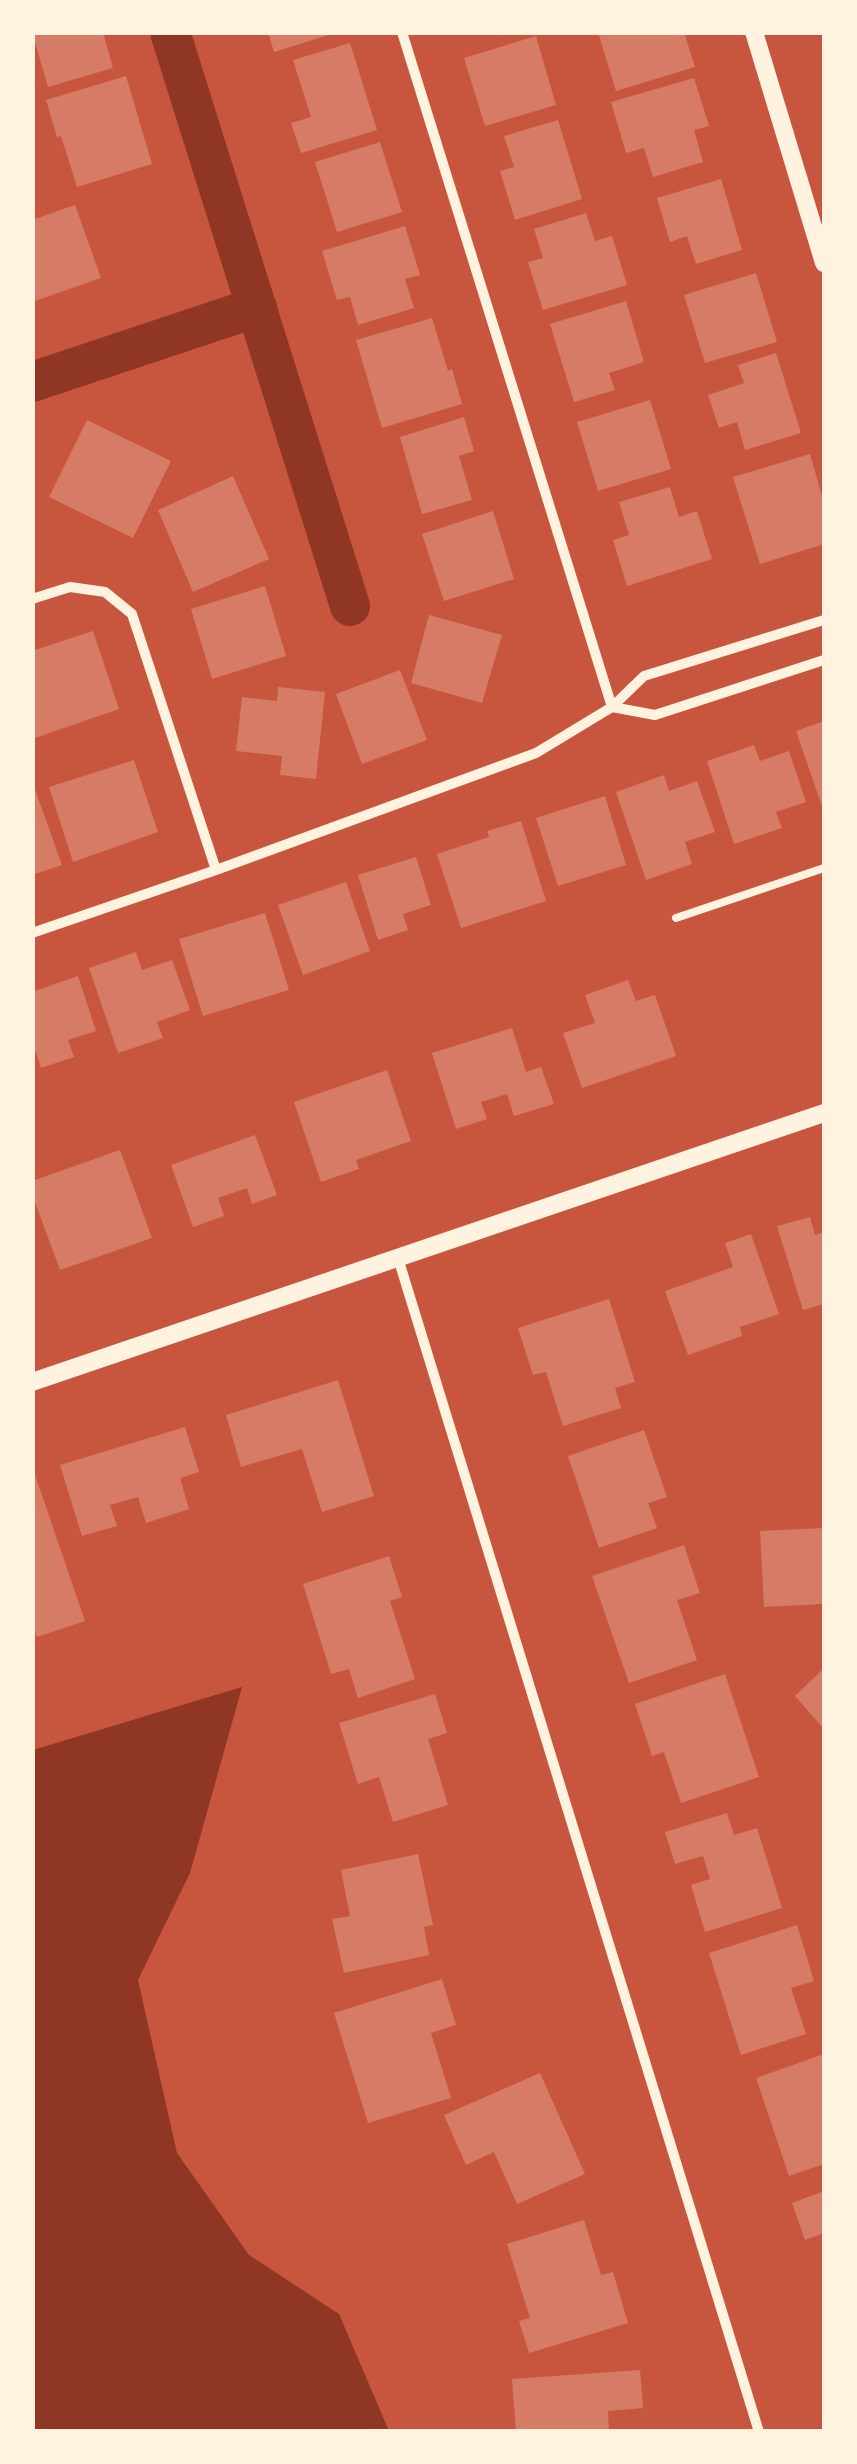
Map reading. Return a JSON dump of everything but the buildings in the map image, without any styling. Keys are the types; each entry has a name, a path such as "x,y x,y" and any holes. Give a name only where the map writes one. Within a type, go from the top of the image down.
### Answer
{"street":[{"path":"402,32 612,708"},
{"path":"754,32 824,262"},
{"path":"32,599 70,587 105,592 132,614 216,870"},
{"path":"32,933 536,753 612,708 644,676 824,620"},
{"path":"612,708 655,715 824,660"},
{"path":"32,1382 824,1113"},
{"path":"398,1258 759,2432"}],"lane":[{"path":"676,918 824,868"}],"shaded area":[{"path":"242,1687 190,1873 138,1980 177,2153 249,2255 339,2314 389,2431 33,2431 33,1750"}],"waterway":[{"path":"170,32 350,606"},
{"path":"32,382 257,307"}]}
